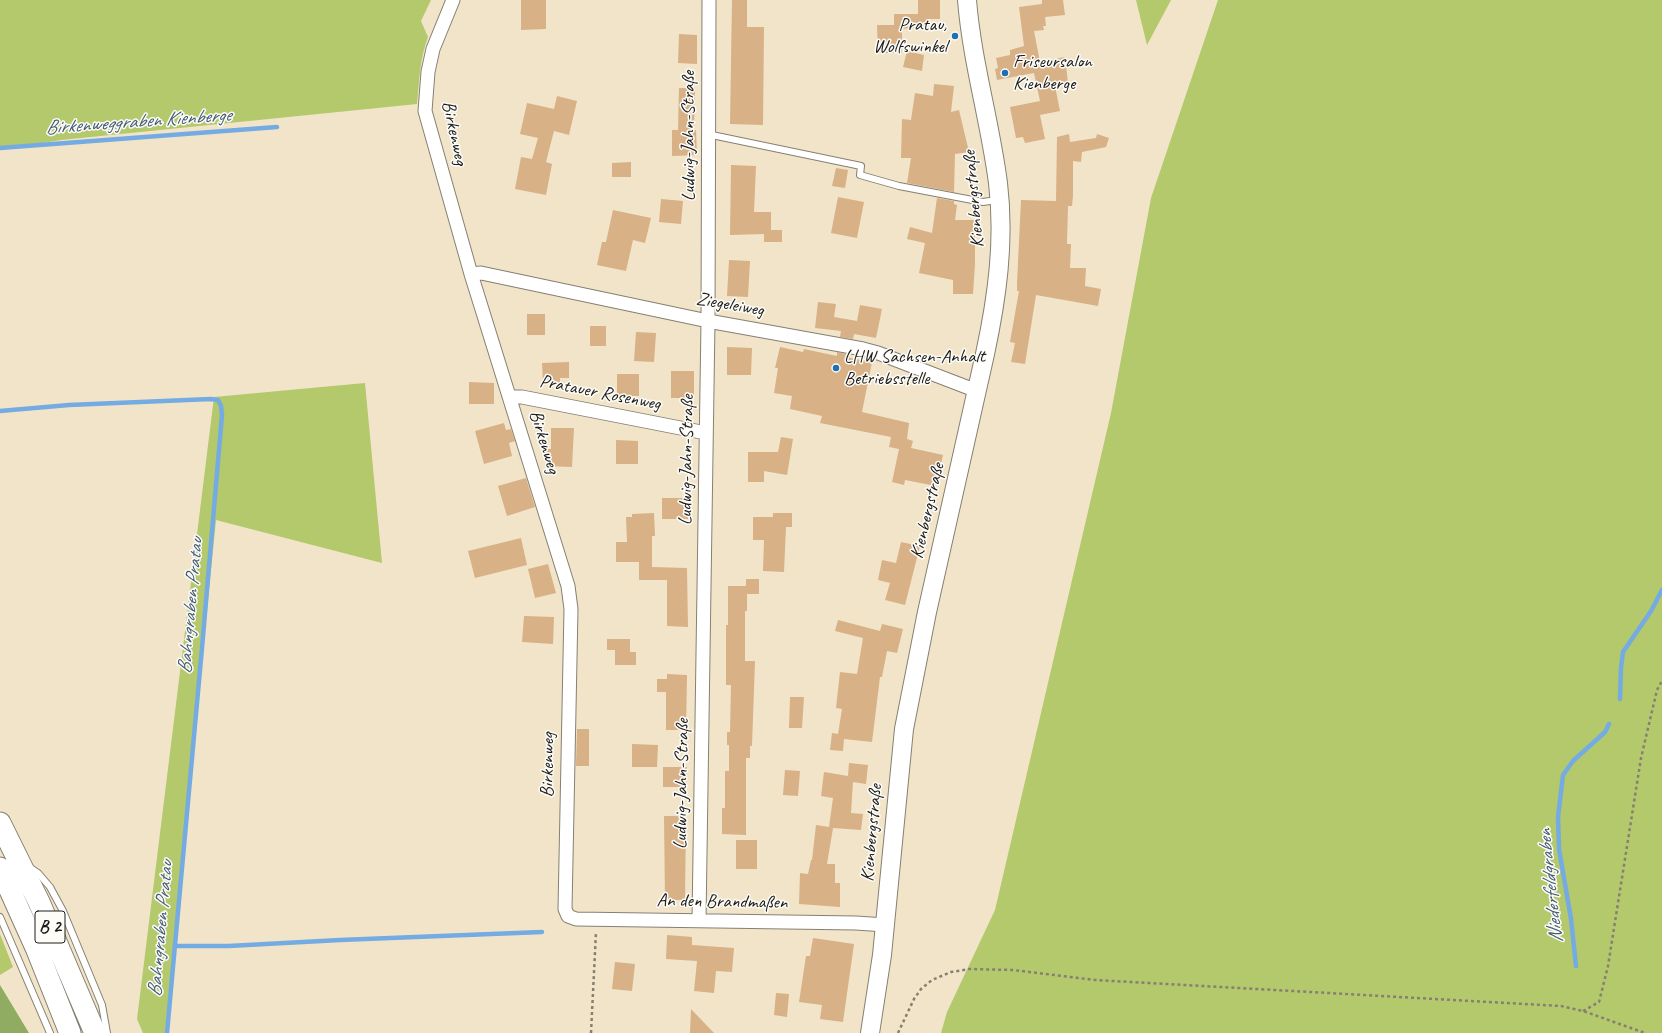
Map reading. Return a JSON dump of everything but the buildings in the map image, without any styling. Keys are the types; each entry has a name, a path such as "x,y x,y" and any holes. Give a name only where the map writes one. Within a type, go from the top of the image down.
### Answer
{"main road":[{"name":"Kienbergstraße","path":"870,1033 878,988 904,729 927,612 977,391 997,292 1000,260 999,200 994,158 972,44 967,0"},
{"name":"B 2","path":"0,823 42,909 95,1033"},
{"name":"B 2","path":"0,869 37,950 70,1033"}],"street":[{"name":"Birkenweg","path":"453,0 433,49 428,72 425,111 471,274 568,586 571,609 565,908"},
{"name":"Ludwig-Jahn-Straße","path":"699,920 708,321 709,0"},
{"name":"Ziegeleiweg","path":"471,274 481,273 708,321 863,349 878,353 977,391"},
{"name":"Pratauer Rosenweg","path":"510,397 522,397 706,433"},
{"name":"An den Brandmaßen","path":"565,908 568,916 576,919 856,923 885,925"}],"lane":[{"path":"708,134 861,166 860,175 899,186 983,202 999,200"},
{"path":"20,862 38,873 50,887 63,911 102,1005 107,1033"},
{"path":"0,917 50,1033"}],"path":[{"path":"1583,1011 1600,1002 1608,966 1641,758 1657,690 1662,680"},
{"path":"591,1033 597,920"},
{"path":"898,1033 914,999 921,989 932,980 951,972 970,969 1013,970 1095,980 1561,1006 1583,1011 1645,1033"}],"green space":[{"path":"0,0 431,0 421,21 428,37 425,45 419,78 417,104 61,140 0,150"},
{"path":"1136,0 1171,0 1147,45"},
{"path":"1218,0 1662,0 1662,1033 941,1033 947,1012 995,910 1111,413 1151,198"},
{"path":"365,383 382,563 216,520 165,1033 143,1033 137,1019 214,397"},
{"path":"0,934 13,967 0,975"},
{"path":"0,985 29,1033 0,1033"}],"waterway":[{"name":"Birkenweggraben Kienberge","path":"0,148 277,127"},
{"name":"Bahngraben Pratau","path":"0,411 69,405 211,399 218,400 221,406 222,415 202,648 167,1033"},
{"name":"Niederfeldgraben","path":"1620,699 1623,652 1651,611 1662,590"},
{"name":"Niederfeldgraben","path":"1576,966 1571,919 1559,849 1558,817 1563,775 1573,761 1605,732 1609,724"},
{"path":"175,946 229,946 542,932"}],"place":[{"name":"Pratau, Wolfswinkel","path":"955,36"},
{"name":"Friseursalon Kienberge","path":"1005,73"},
{"name":"LHW Sachsen-Anhalt Betriebsstelle","path":"836,368"}]}
